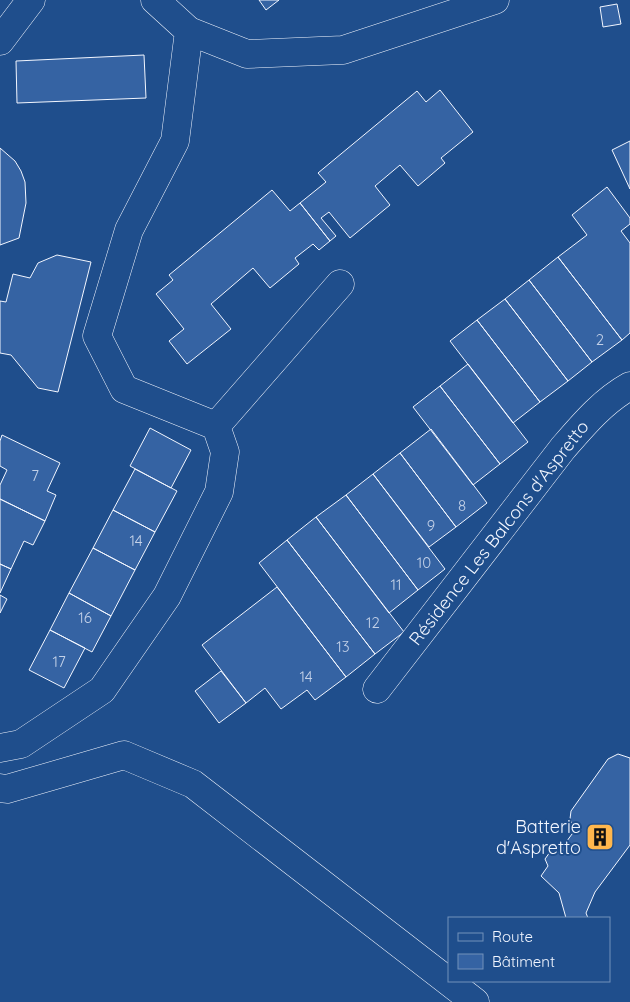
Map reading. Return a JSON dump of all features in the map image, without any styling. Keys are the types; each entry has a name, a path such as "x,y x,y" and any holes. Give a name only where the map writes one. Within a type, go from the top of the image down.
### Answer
{"street":[{"path":"0,41 31,0"},
{"path":"155,0 189,31 247,54 343,50 495,0"},
{"path":"0,748 21,744 102,690 167,596 219,492 225,452 216,426 124,389 97,336 129,230 175,141 189,31"},
{"path":"216,426 340,284"},
{"name":"Résidence Les Balcons d'Aspretto","path":"376,688 562,448 590,417 618,393 630,386"},
{"path":"0,788 7,788 124,755 193,784 448,981"},
{"path":"449,982 475,1002"}],"building":[{"path":"259,0 279,0 266,10"},
{"path":"617,4 621,24 603,27 600,7"},
{"path":"144,55 146,98 17,103 16,61"},
{"path":"440,90 473,132 441,158 445,163 418,186 400,165 375,186 390,205 350,238 329,212 321,218 336,236 330,241 300,203 326,182 318,173 417,91 426,102"},
{"path":"630,141 630,189 612,150"},
{"path":"0,148 15,161 21,171 25,182 26,203 19,238 0,245"},
{"path":"607,187 630,218 630,224 621,231 630,243 630,333 622,340 558,257 587,235 572,215"},
{"path":"272,190 290,211 300,203 330,241 319,250 313,244 295,258 299,264 270,288 253,268 211,304 231,329 187,364 169,341 184,329 156,294 173,280 169,275"},
{"path":"57,255 91,262 58,392 38,388 11,355 0,353 0,301 6,302 13,274 30,278 38,263"},
{"path":"558,257 622,340 592,362 529,280"},
{"path":"529,280 592,362 568,381 505,299"},
{"path":"505,299 568,381 540,402 477,320"},
{"path":"477,320 540,402 513,423 450,341"},
{"path":"468,364 528,442 500,464 440,386"},
{"path":"440,386 500,464 473,485 413,407"},
{"path":"150,428 191,450 171,488 130,466"},
{"path":"431,429 487,503 456,527 400,453"},
{"path":"2,435 60,463 47,491 56,495 45,521 0,499 0,485 7,470 0,466 0,441"},
{"path":"400,453 456,527 429,547 373,474"},
{"path":"135,469 177,491 155,532 113,510"},
{"path":"373,474 445,569 418,590 346,495"},
{"path":"346,495 418,590 389,613 316,517"},
{"path":"0,499 45,521 33,545 24,541 11,569 0,564"},
{"path":"113,510 155,532 135,570 93,548"},
{"path":"316,517 404,632 375,654 287,540"},
{"path":"287,540 375,654 346,677 259,563"},
{"path":"93,548 135,570 111,616 69,593"},
{"path":"0,564 11,569 0,593"},
{"path":"277,587 346,677 315,700 307,690 281,709 265,688 246,703 202,645"},
{"path":"69,593 111,616 92,652 50,630"},
{"path":"0,595 7,599 0,613"},
{"path":"50,630 85,648 64,688 29,670"},
{"path":"221,671 246,703 219,723 195,691"},
{"name":"Batterie d'Aspretto","path":"618,754 630,758 630,845 595,892 586,913 588,917 566,917 559,893 541,876 548,866 545,859 550,852 558,853 575,830 570,819 571,811 608,759"}],"place":[{"name":"Batterie d'Aspretto","path":"600,837"}]}
